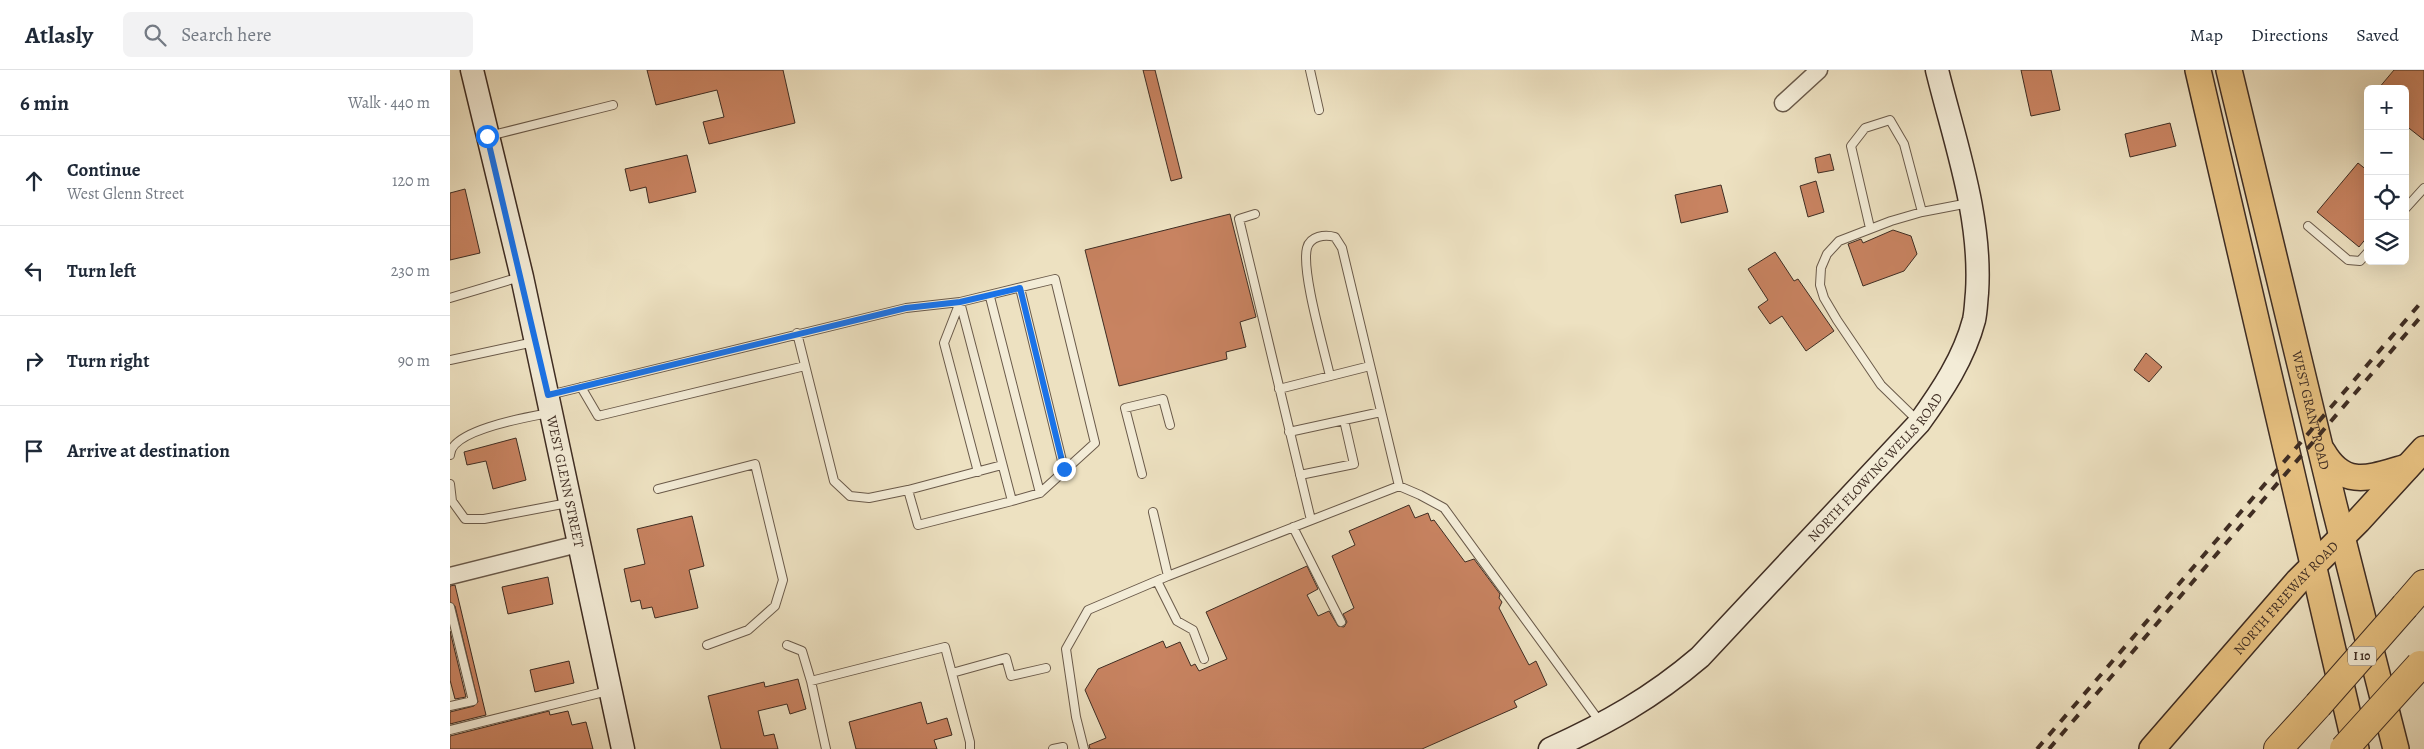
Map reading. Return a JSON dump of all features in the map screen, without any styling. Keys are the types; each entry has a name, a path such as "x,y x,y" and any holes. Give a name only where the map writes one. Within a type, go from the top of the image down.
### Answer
{"highway":[{"name":"I 10","path":"2278,749 2424,584"},
{"path":"2344,749 2422,662"}],"main road":[{"path":"2198,70 2356,749"},
{"name":"WEST GRANT ROAD","path":"2229,70 2396,749"},
{"path":"2321,448 2330,464 2340,472 2355,478 2407,468"},
{"name":"NORTH FREEWAY ROAD","path":"2152,749 2313,567 2424,449"}],"street":[{"name":"WEST GLENN STREET","path":"472,70 522,277 623,749"},
{"path":"1783,103 1819,70"},
{"name":"NORTH FLOWING WELLS ROAD","path":"1550,749 1603,725 1671,682 1700,657 1919,423 1946,384 1963,350 1975,318 1977,241 1970,203 1937,70"},
{"path":"450,576 578,544"}],"lane":[{"path":"1310,70 1319,110"},
{"path":"487,136 612,105"},
{"path":"1870,228 1851,146 1865,128 1890,120 1904,144 1922,212"},
{"path":"2409,205 2424,188"},
{"path":"1919,423 1881,385 1828,306 1820,285 1821,268 1827,254 1839,241 1870,228 1922,212 1970,203"},
{"path":"1255,214 1238,219 1310,520"},
{"path":"2308,226 2348,260 2360,261 2364,256"},
{"path":"1330,376 1306,267 1307,246 1315,237 1327,234 1335,237 1342,248 1399,486"},
{"path":"450,298 522,277"},
{"path":"450,455 450,450 460,438 549,404 581,387 906,308 960,302 1055,279 1095,443 1064,469 1040,493 918,525 908,490"},
{"path":"1020,288 1064,469"},
{"path":"990,296 1040,493"},
{"path":"960,302 1012,501"},
{"path":"960,302 944,343 978,472"},
{"path":"797,333 834,481 850,496 869,498 908,490 1002,465"},
{"path":"450,360 536,342"},
{"path":"581,387 598,416 805,366"},
{"path":"1279,389 1370,366"},
{"path":"1142,474 1125,408 1163,399 1170,426"},
{"path":"1289,432 1381,412"},
{"path":"1300,475 1354,464 1344,420"},
{"path":"658,489 755,464 783,580 775,606 748,630 707,645"},
{"path":"450,484 452,501 465,519 484,519 570,503"},
{"path":"1084,749 1076,717 1066,649 1088,610 1168,576 1399,486 1444,508 1603,725"},
{"path":"1153,512 1168,576"},
{"path":"1293,527 1341,622"},
{"path":"1157,581 1177,621 1193,630 1204,659"},
{"path":"450,607 473,701 451,706 450,696"},
{"path":"787,645 802,651 826,749"},
{"path":"810,681 945,647 970,749"},
{"path":"952,673 1006,658 1011,676 1046,668"},
{"path":"450,730 610,691"},
{"path":"1053,749 1063,747 1063,749"}],"building":[{"path":"647,70 783,70 795,123 709,144 703,122 724,117 717,90 656,105"},
{"path":"1143,70 1155,70 1182,178 1171,181"},
{"path":"2021,70 2051,70 2060,110 2031,116"},
{"path":"2394,70 2424,70 2424,140 2409,128 2409,85 2381,85"},
{"path":"2170,123 2176,146 2130,157 2125,134"},
{"path":"1830,154 1834,170 1818,173 1815,158"},
{"path":"687,155 696,192 649,203 646,187 630,191 625,169"},
{"path":"2358,163 2364,168 2364,241 2359,247 2317,212"},
{"path":"1816,181 1824,212 1808,217 1800,186"},
{"path":"1721,185 1728,212 1681,223 1675,195"},
{"path":"465,189 480,253 450,260 450,193"},
{"path":"1230,214 1256,317 1240,322 1246,347 1226,352 1227,359 1119,386 1085,250"},
{"path":"1893,230 1911,236 1917,254 1904,271 1863,286 1848,244 1861,239 1863,243"},
{"path":"1775,252 1794,281 1798,279 1834,331 1806,351 1782,316 1770,324 1758,307 1768,300 1748,269"},
{"path":"2146,353 2162,367 2149,382 2134,370"},
{"path":"516,438 526,480 493,489 486,461 467,465 464,452"},
{"path":"1409,505 1415,518 1428,513 1431,521 1434,520 1465,562 1474,559 1500,594 1499,598 1502,602 1499,608 1529,665 1536,661 1547,685 1514,701 1517,707 1422,749 1090,749 1089,745 1106,738 1085,690 1098,669 1163,641 1166,648 1180,642 1191,666 1195,664 1199,671 1227,659 1206,612 1307,566 1318,589 1307,595 1318,616 1329,611 1338,626 1344,627 1347,622 1343,614 1354,608 1332,556 1355,545 1349,531"},
{"path":"692,516 704,566 689,570 698,608 655,618 652,607 642,609 640,600 631,602 624,569 645,564 637,529"},
{"path":"548,577 553,604 508,614 502,587"},
{"path":"455,585 486,715 450,724 450,712 474,706 478,702 455,606 450,602 450,586"},
{"path":"450,631 466,697 455,699 450,680"},
{"path":"569,661 574,683 535,692 530,670"},
{"path":"798,679 806,709 790,714 787,704 758,711 764,736 774,734 778,749 721,749 708,696 764,682 765,687"},
{"path":"921,702 927,724 947,718 952,735 934,740 937,749 856,749 849,722"},
{"path":"549,711 550,715 568,711 572,725 586,722 593,749 450,749 450,736"}],"railway":[{"path":"2037,749 2424,299"},
{"path":"2049,749 2424,313"}],"route":[{"path":"487,136 522,277 548,395 906,308 960,302 1020,288 1064,469"}]}
